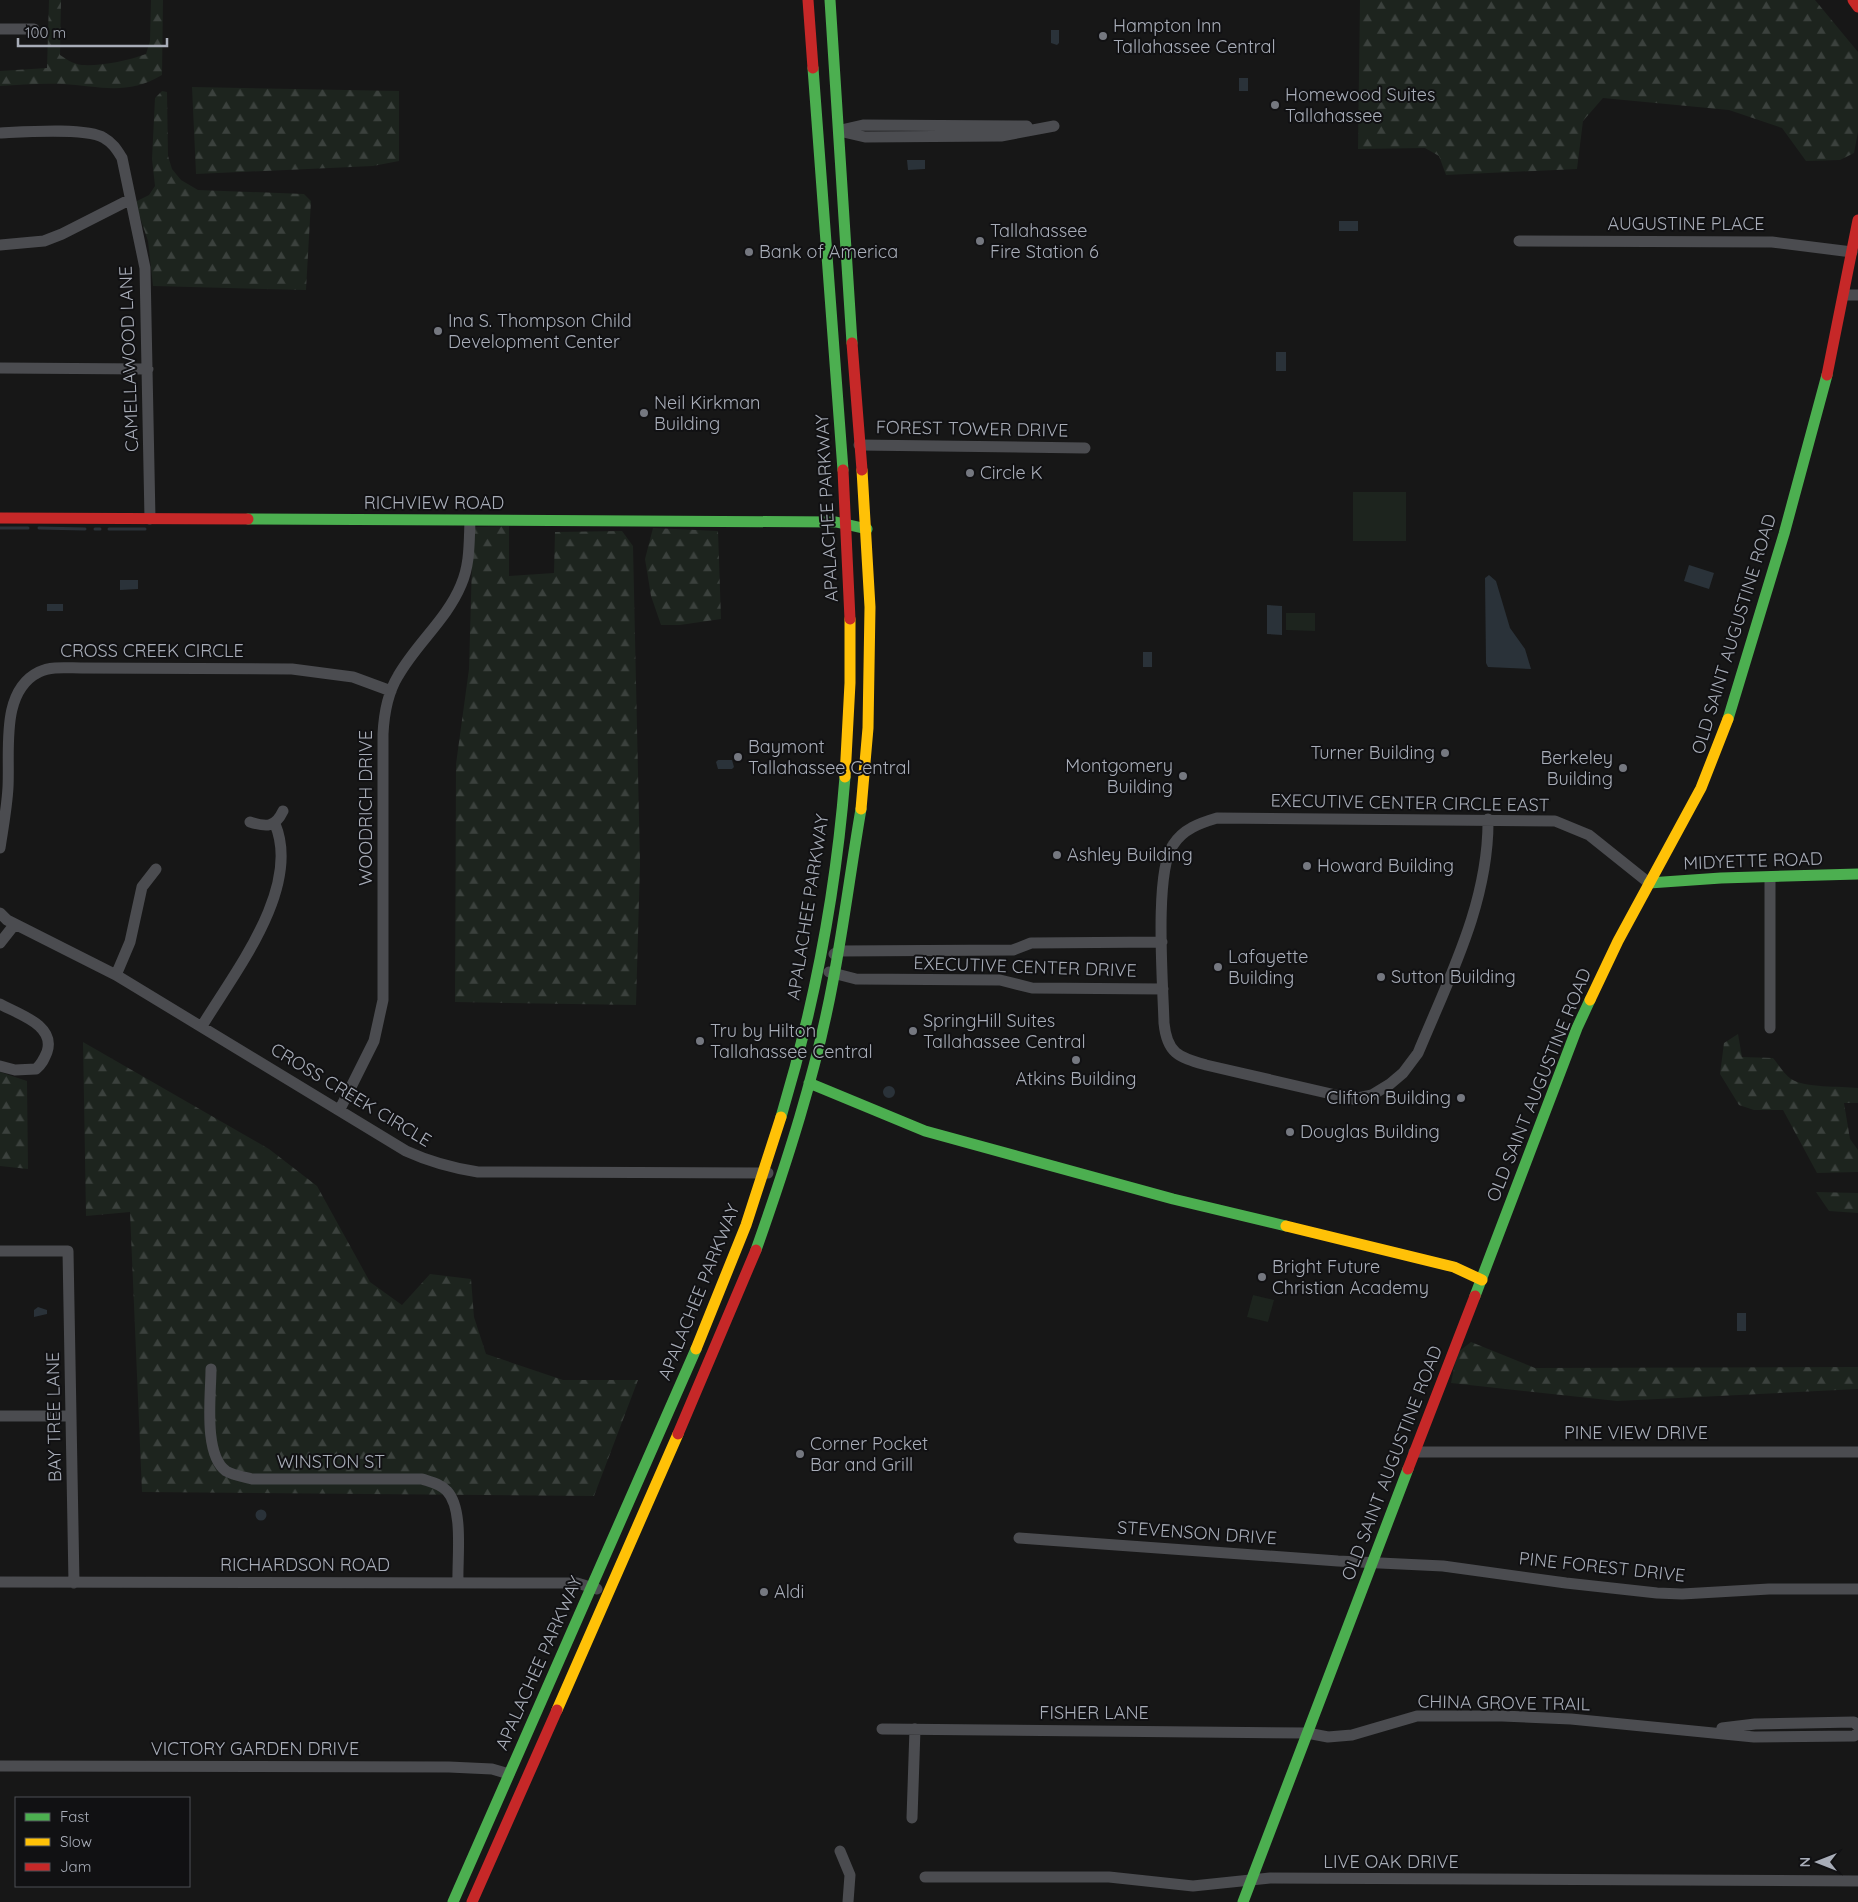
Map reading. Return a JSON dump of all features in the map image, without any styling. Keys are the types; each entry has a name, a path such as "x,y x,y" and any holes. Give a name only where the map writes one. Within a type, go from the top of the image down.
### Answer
{"main road":[{"name":"APALACHEE PARKWAY","path":"453,1902 725,1282 764,1173 796,1066 819,966 837,856 848,729 851,600 848,525 808,0"},
{"name":"APALACHEE PARKWAY","path":"472,1902 734,1305 783,1173 810,1083 839,951 862,804 870,607 867,529 847,282 830,0"},
{"path":"1853,0 1858,7"},
{"path":"818,132 839,131"},
{"name":"OLD SAINT AUGUSTINE ROAD","path":"1243,1902 1577,1028 1595,987 1701,788 1727,724 1815,424 1829,368 1858,220"},
{"path":"826,242 847,282 830,304"},
{"name":"RICHVIEW ROAD","path":"0,518 836,522 867,529"},
{"path":"848,729 865,766"},
{"name":"MIDYETTE ROAD","path":"1649,883 1858,874"},
{"path":"810,1083 845,1096 896,1122 925,1131 1173,1199 1454,1267 1482,1280"},
{"path":"509,1774 516,1784 517,1799"},
{"path":"460,1888 460,1902"}],"street":[{"path":"0,29 34,29"},
{"path":"863,125 1054,126 1001,136 865,137 839,131 863,125"},
{"name":"CAMELLAWOOD LANE","path":"0,133 81,132 104,138 115,146 122,158 146,268 150,519"},
{"path":"1,244 44,241 130,200"},
{"name":"AUGUSTINE PLACE","path":"1519,242 1772,242 1852,252"},
{"path":"1844,295 1858,295"},
{"path":"0,368 148,369"},
{"name":"FOREST TOWER DRIVE","path":"859,445 1085,448"},
{"name":"WOODRICH DRIVE","path":"340,1109 374,1041 383,1000 383,734 385,709 397,676 446,611 461,586 468,565 470,521"},
{"name":"CROSS CREEK CIRCLE","path":"0,848 8,787 8,720 12,701 21,686 38,672 52,668 292,669 353,677 391,691"},
{"path":"250,822 262,826 275,824 283,812"},
{"name":"EXECUTIVE CENTER CIRCLE EAST","path":"1162,942 1164,871 1172,845 1193,826 1217,818 1545,820 1580,831 1601,843 1649,883"},
{"path":"1162,942 1164,1022 1168,1044 1176,1053 1187,1059 1338,1097 1353,1100 1372,1095 1402,1073 1418,1053 1477,904 1486,866 1488,819"},
{"path":"202,1026 263,924 273,902 282,851 280,836 275,824"},
{"path":"116,975 130,942 142,887 156,869"},
{"path":"1770,877 1770,1028"},
{"path":"0,935 7,919"},
{"path":"0,943 7,919"},
{"name":"CROSS CREEK CIRCLE","path":"7,919 116,975 340,1109 406,1151 429,1162 453,1169 478,1172 783,1173"},
{"name":"EXECUTIVE CENTER DRIVE","path":"839,951 1013,950 1031,943 1162,942"},
{"path":"819,966 839,951"},
{"name":"EXECUTIVE CENTER DRIVE","path":"819,966 834,975 856,979 1000,980 1032,988 1163,990"},
{"path":"0,1004 32,1020 46,1034 48,1040 45,1058 36,1069 15,1070 0,1066"},
{"name":"BAY TREE LANE","path":"0,1251 68,1251 74,1583"},
{"name":"WINSTON ST","path":"211,1369 211,1446 218,1462 226,1471 252,1479 422,1479 436,1483 447,1491 457,1508 458,1583"},
{"path":"0,1416 71,1416"},
{"name":"PINE VIEW DRIVE","path":"1414,1452 1858,1452"},
{"name":"STEVENSON DRIVE","path":"1019,1538 1372,1562"},
{"name":"PINE FOREST DRIVE","path":"1372,1562 1443,1566 1566,1583 1666,1594 1769,1589 1858,1589"},
{"name":"RICHARDSON ROAD","path":"0,1582 577,1583 609,1592"},
{"name":"CHINA GROVE TRAIL","path":"1307,1733 1328,1737 1352,1735 1417,1716 1571,1719 1652,1728 1702,1730 1754,1737 1854,1736 1858,1733"},
{"name":"CHINA GROVE TRAIL","path":"1702,1730 1754,1724 1854,1722 1858,1726"},
{"name":"FISHER LANE","path":"882,1729 1307,1733"},
{"path":"912,1818 915,1729"},
{"name":"VICTORY GARDEN DRIVE","path":"0,1766 449,1767 492,1768 509,1774"},
{"path":"840,1851 850,1875 848,1902"},
{"name":"LIVE OAK DRIVE","path":"925,1877 1109,1877 1192,1886 1270,1878 1858,1881"}],"green space":[{"path":"49,0 61,0 60,55 76,64 98,65 131,59 146,54 150,41 151,0 163,0 162,75 137,86 125,88 54,84 0,86 0,71 47,68"},
{"path":"1360,0 1815,0 1858,52 1858,132 1854,153 1840,160 1806,161 1782,128 1729,110 1603,98 1583,121 1577,169 1446,175 1439,156 1425,148 1358,149"},
{"path":"192,87 399,91 399,161 373,166 196,174"},
{"path":"162,91 167,92 168,156 172,169 181,180 198,190 304,194 311,201 306,290 153,286 148,241 135,202 149,195 155,186 152,159 155,98"},
{"path":"1353,492 1406,492 1406,541 1353,541"},
{"path":"509,526 509,576 554,573 555,532 622,531 633,546 640,864 636,1005 455,1002 456,764 469,669 473,527"},
{"path":"653,528 718,531 721,619 680,625 661,625 651,596 645,559"},
{"path":"1286,613 1315,613 1315,631 1286,630"},
{"path":"1738,1034 1742,1057 1773,1058 1791,1079 1797,1082 1858,1088 1858,1103 1844,1103 1850,1139 1858,1150 1858,1172 1817,1173 1783,1110 1754,1110 1739,1105 1720,1074 1724,1043"},
{"path":"83,1042 269,1149 317,1186 370,1282 402,1305 430,1274 471,1279 474,1317 486,1354 563,1380 638,1380 594,1496 142,1492 130,1212 86,1216"},
{"path":"0,1072 27,1081 28,1169 0,1166"},
{"path":"1816,1192 1858,1193 1858,1213 1829,1211"},
{"path":"1253,1295 1274,1300 1268,1322 1247,1317"},
{"path":"1471,1342 1535,1368 1858,1367 1858,1389 1617,1401 1451,1383 1457,1353"}],"shaded area":[{"path":"1051,30 1059,30 1059,43 1057,45 1051,43"},
{"path":"1239,78 1248,78 1248,91 1239,91"},
{"path":"907,160 925,160 925,169 908,170"},
{"path":"1339,221 1358,221 1358,231 1339,231"},
{"path":"1276,352 1286,352 1286,371 1276,371"},
{"path":"1689,565 1714,573 1709,589 1684,581"},
{"path":"1489,575 1496,581 1510,628 1525,649 1531,669 1488,667 1486,663 1485,578"},
{"path":"120,580 138,580 138,589 120,590"},
{"path":"47,604 63,604 63,611 47,611"},
{"path":"1267,605 1282,606 1282,635 1267,634"},
{"path":"1143,652 1152,652 1152,667 1143,667"},
{"path":"718,760 732,760 734,767 732,769 718,769 716,762"},
{"path":"889,1086 895,1092 889,1098 883,1092"},
{"path":"38,1307 47,1310 47,1314 34,1317 34,1310"},
{"path":"1737,1313 1746,1313 1746,1331 1737,1331"},
{"path":"259,1510 263,1510 266,1515 265,1519 259,1520 256,1517 256,1513"}],"waterway":[{"path":"0,528 28,528"},
{"path":"39,528 85,529"},
{"path":"95,529 100,529"},
{"path":"109,529 145,529"}],"traffic: fast":[{"path":"830,0 852,343"},
{"path":"813,68 843,470"},
{"path":"1728,719 1784,534 1827,375"},
{"path":"248,519 836,522 867,529"},
{"path":"781,1117 804,1034 822,948 836,863 845,777"},
{"path":"756,1250 790,1150 818,1049 837,960 861,809"},
{"path":"1649,883 1721,878 1858,874"},
{"path":"1475,1296 1577,1028 1590,1000"},
{"path":"809,1083 925,1131 1173,1199 1286,1226"},
{"path":"453,1902 696,1349"},
{"path":"1243,1902 1408,1469"}],"traffic: slow":[{"path":"861,809 868,728 870,607 862,470"},
{"path":"845,777 850,683 850,619"},
{"path":"1590,1000 1618,941 1701,788 1728,719"},
{"path":"696,1349 746,1225 781,1117"},
{"path":"1286,1226 1454,1267 1482,1280"},
{"path":"557,1710 678,1434"}],"traffic: jam":[{"path":"808,0 813,68"},
{"path":"1853,0 1858,7"},
{"path":"1827,375 1858,220"},
{"path":"852,343 862,470"},
{"path":"843,470 850,619"},
{"path":"0,518 248,519"},
{"path":"678,1434 756,1250"},
{"path":"1408,1469 1475,1296"},
{"path":"472,1902 557,1710"}],"place":[{"name":"Hampton Inn Tallahassee Central","path":"1103,36"},
{"name":"Homewood Suites Tallahassee","path":"1275,105"},
{"name":"Tallahassee Fire Station 6","path":"980,241"},
{"name":"Bank of America","path":"749,252"},
{"name":"Ina S. Thompson Child Development Center","path":"438,331"},
{"name":"Neil Kirkman Building","path":"644,413"},
{"name":"Circle K","path":"970,473"},
{"name":"Turner Building","path":"1445,753"},
{"name":"Baymont Tallahassee Central","path":"738,757"},
{"name":"Berkeley Building","path":"1623,768"},
{"name":"Montgomery Building","path":"1183,776"},
{"name":"Ashley Building","path":"1057,855"},
{"name":"Howard Building","path":"1307,866"},
{"name":"Lafayette Building","path":"1218,967"},
{"name":"Sutton Building","path":"1381,977"},
{"name":"SpringHill Suites Tallahassee Central","path":"913,1031"},
{"name":"Tru by Hilton Tallahassee Central","path":"700,1041"},
{"name":"Atkins Building","path":"1076,1060"},
{"name":"Clifton Building","path":"1461,1098"},
{"name":"Douglas Building","path":"1290,1132"},
{"name":"Bright Future Christian Academy","path":"1262,1277"},
{"name":"Corner Pocket Bar and Grill","path":"800,1454"},
{"name":"Aldi","path":"764,1592"}]}
